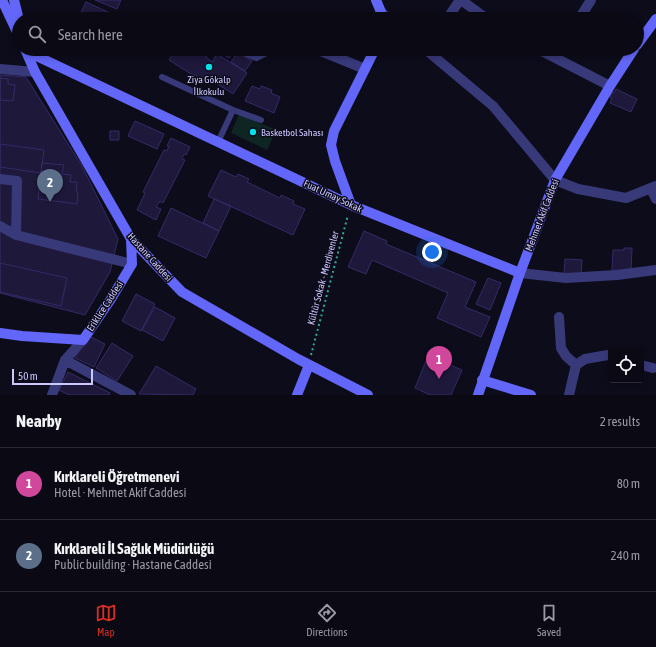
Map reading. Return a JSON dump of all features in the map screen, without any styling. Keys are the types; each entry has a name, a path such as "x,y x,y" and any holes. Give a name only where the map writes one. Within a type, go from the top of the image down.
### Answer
{"street":[{"path":"2,0 12,21"},
{"path":"14,0 17,12"},
{"path":"376,0 380,12"},
{"path":"452,12 461,0 477,12"},
{"path":"583,12 591,0"},
{"path":"644,35 656,19"},
{"name":"Hastane Caddesi","path":"28,56 35,72 131,238 182,292 310,360 368,395"},
{"name":"Fuat Umay Sokak","path":"39,56 351,205 520,273 566,278 617,275 656,270"},
{"path":"333,56 365,69"},
{"path":"351,205 335,161 331,145 334,131 372,56"},
{"path":"433,56 493,106 555,180 578,189 626,198 654,187 656,199"},
{"path":"552,56 610,86"},
{"name":"Mehmet Akif Caddesi","path":"478,395 520,273 555,180 610,86 629,56"},
{"path":"0,69 35,72"},
{"path":"0,180 16,181 16,234"},
{"path":"0,226 16,234 132,264 131,238"},
{"name":"Eriklice Caddesi","path":"0,334 83,340 132,264"},
{"path":"559,317 562,348 566,356 576,365"},
{"path":"52,395 65,360 83,340"},
{"path":"569,395 576,365 585,359 608,355"},
{"path":"65,360 131,395"},
{"path":"297,395 310,360"},
{"path":"644,366 653,368"},
{"path":"482,380 531,395"}],"lane":[{"path":"162,77 233,110 261,120"},
{"path":"218,142 233,110"}],"path":[{"name":"Kültür Sokak - Merdivenler","path":"310,360 351,205"}],"green space":[{"name":"Basketbol Sahası","path":"239,114 276,130 267,150 231,133"}],"building":[{"path":"95,0 121,0 117,9"},
{"path":"86,2 108,12 81,12"},
{"name":"Ziya Gökalp İlkokulu","path":"172,56 206,56 212,62 216,56 220,56 247,73 233,94 205,76 202,80 169,60"},
{"path":"235,56 244,56 252,61 245,71 231,62"},
{"path":"0,75 26,77 82,166 118,239 110,272 85,315 0,293"},
{"path":"0,78 8,79 8,84 15,85 13,101 0,100"},
{"path":"252,86 260,89 261,86 272,90 271,93 280,97 274,113 245,101"},
{"path":"616,89 637,99 631,112 610,103 612,92 614,93"},
{"path":"135,121 164,134 157,149 128,136"},
{"path":"110,131 119,131 119,140 110,140"},
{"path":"171,138 190,147 186,155 184,154 182,159 185,160 163,203 160,201 156,207 161,209 156,220 137,210 145,193 143,192 164,150 167,151 169,146 167,146"},
{"path":"0,144 44,150 41,173 0,167"},
{"path":"42,163 64,165 62,174 71,175 70,182 77,182 77,204 38,199"},
{"path":"221,170 236,177 238,174 249,179 247,182 280,198 281,195 294,201 293,204 305,209 293,235 208,196"},
{"path":"214,199 231,206 219,231 203,223"},
{"path":"171,208 219,231 206,258 158,236"},
{"path":"364,231 387,241 386,244 476,282 465,307 490,317 481,337 437,318 448,293 372,260 366,274 348,267"},
{"path":"624,248 632,248 631,271 612,270 613,250 624,250"},
{"path":"565,259 582,260 581,276 564,274"},
{"path":"0,263 67,278 61,306 0,292"},
{"path":"488,278 501,283 490,310 476,304"},
{"path":"136,294 155,304 141,331 122,321"},
{"path":"155,307 175,318 163,341 142,330"},
{"path":"87,335 105,344 94,367 75,358"},
{"path":"112,343 133,356 117,381 96,368"},
{"path":"428,356 462,370 451,395 430,395 415,388"},
{"path":"156,366 196,389 193,395 139,394"},
{"path":"68,372 110,393 109,395 69,395 59,390"}],"place":[{"name":"Ziya Gökalp İlkokulu","path":"209,67"},
{"name":"Basketbol Sahası","path":"253,132"},
{"name":"Kırklareli İl Sağlık Müdürlüğü","path":"50,202"},
{"name":"Kırklareli Öğretmenevi","path":"439,379"}]}
